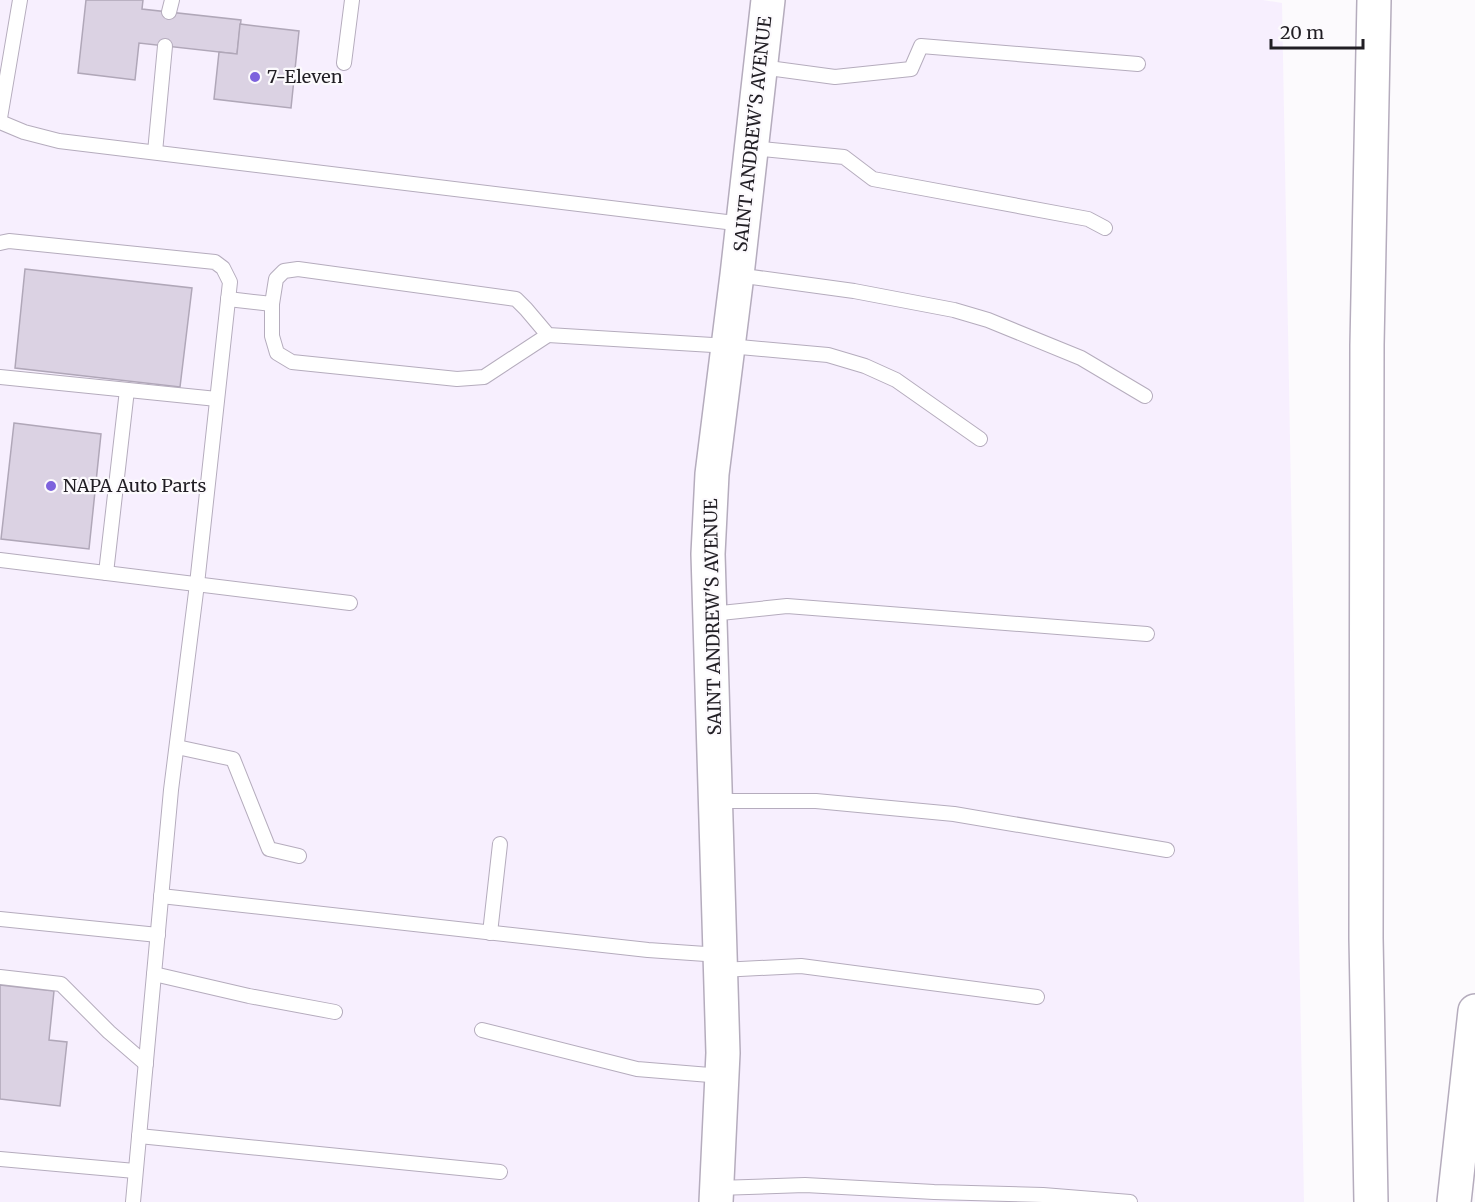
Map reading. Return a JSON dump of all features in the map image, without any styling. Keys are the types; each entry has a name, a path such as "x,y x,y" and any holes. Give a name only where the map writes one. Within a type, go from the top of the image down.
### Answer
{"main road":[{"name":"SAINT ANDREW'S AVENUE","path":"716,1195 723,1053 708,554 712,474 729,346 768,0"},
{"path":"1371,1202 1366,938 1367,381 1374,0"},
{"path":"1454,1202 1475,1011"}],"lane":[{"path":"20,0 0,120 24,132 59,141 743,224"},
{"path":"345,63 352,0"},
{"path":"154,152 165,46"},
{"path":"760,67 835,77 911,69 921,46 1138,64"},
{"path":"752,148 844,158 873,179 1088,219 1105,228"},
{"path":"0,243 9,241 215,262 223,268 230,282 161,896 132,1202"},
{"path":"548,335 516,299 298,269 284,271 276,279 272,304 272,336 277,353 292,362 457,379 484,377 548,335 729,346 828,356 865,366 896,380 980,439"},
{"path":"737,275 854,291 954,310 988,320 1081,358 1145,396"},
{"path":"228,299 272,304"},
{"path":"0,377 217,399"},
{"path":"106,573 126,390"},
{"path":"0,560 350,603"},
{"path":"711,614 787,606 1147,634"},
{"path":"177,747 233,759 269,849 299,856"},
{"path":"716,801 816,801 954,814 1167,850"},
{"path":"490,933 500,844"},
{"path":"161,896 648,950 721,962 801,966 1037,998"},
{"path":"0,919 158,935"},
{"path":"154,974 249,996 335,1012"},
{"path":"0,977 61,984 109,1032 146,1064"},
{"path":"482,1030 637,1069 722,1076"},
{"path":"139,1136 500,1172"},
{"path":"0,1159 135,1171"},
{"path":"716,1195 806,1185 1043,1195 1130,1202"}],"shaded area":[{"path":"0,0 1263,0 1282,3 1304,1202 0,1202"}],"building":[{"name":"7-Eleven","path":"86,0 143,0 142,9 241,20 237,54 139,43 135,80 78,73"},
{"name":"7-Eleven","path":"240,24 299,31 291,108 214,99 219,52 237,54"},
{"path":"25,269 192,288 180,387 15,368"},
{"name":"NAPA Auto Parts","path":"14,423 101,434 89,549 1,539"},
{"path":"0,985 54,991 49,1040 67,1042 60,1106 0,1099"}],"place":[{"name":"7-Eleven","path":"255,77"},
{"name":"NAPA Auto Parts","path":"51,486"}]}
